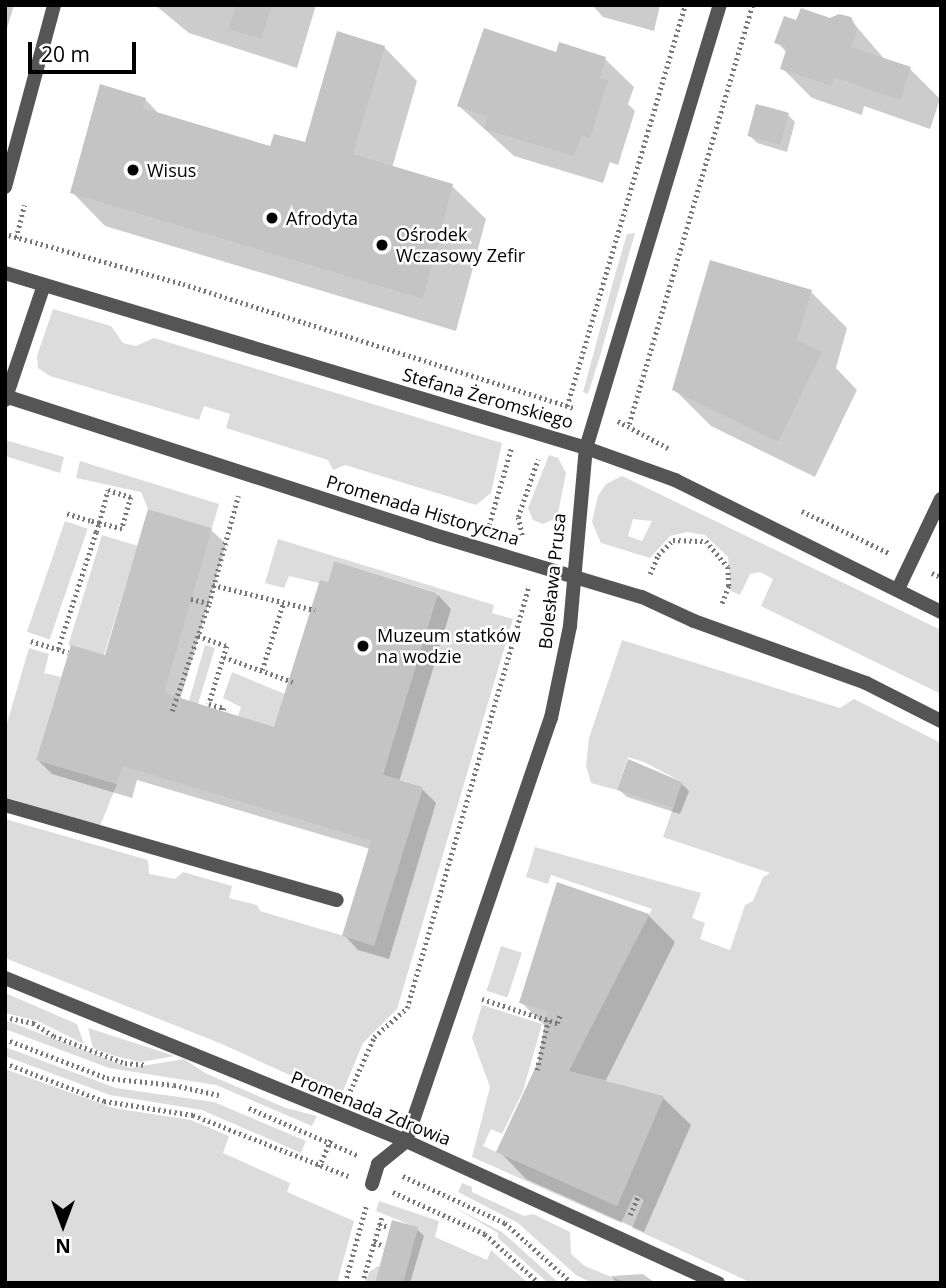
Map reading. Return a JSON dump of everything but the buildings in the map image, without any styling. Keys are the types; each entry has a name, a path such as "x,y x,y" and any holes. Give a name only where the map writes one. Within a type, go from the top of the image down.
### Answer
{"street":[{"path":"5,187 54,5"},
{"name":"Bolesława Prusa","path":"406,1142 461,992 551,718 570,626 586,448 720,5"},
{"name":"Stefana Żeromskiego","path":"5,273 586,448 675,480 941,612"},
{"path":"6,398 44,285"},
{"name":"Promenada Historyczna","path":"6,398 244,475 642,597 714,628 866,683 941,721"},
{"path":"898,589 941,499"},
{"path":"5,805 337,900"},
{"name":"Promenada Zdrowia","path":"5,978 339,1118 406,1142 718,1283"},
{"path":"372,1184 378,1164 406,1142"}],"path":[{"path":"9,235 196,288 567,405 685,5"},
{"path":"629,424 752,5"},
{"path":"481,549 513,445"},
{"path":"319,1167 374,1037 407,1007 528,593 519,517 541,452"},
{"path":"172,711 209,603 244,475"},
{"path":"58,649 99,523 108,490 131,497 122,529 99,523 67,514"},
{"path":"642,597 663,548 683,537 706,541 728,567 729,586 714,628"},
{"path":"938,576 941,570"},
{"path":"213,585 314,610"},
{"path":"191,599 209,603"},
{"path":"262,670 283,604"},
{"path":"198,636 227,646 209,704 225,708 223,712"},
{"path":"31,641 68,652"},
{"path":"224,657 293,682"},
{"path":"461,992 557,1023 560,1015"},
{"path":"5,1017 33,1023 54,1036 125,1063 170,1062 187,1054"},
{"path":"537,1070 548,1020"},
{"path":"5,1039 107,1078 174,1085 224,1096"},
{"path":"5,1063 104,1101 192,1115 319,1167 372,1184 485,1234 539,1283"},
{"path":"235,1102 505,1223 572,1283"},
{"path":"345,1283 372,1184"},
{"path":"626,1225 638,1196"},
{"path":"362,1283 382,1216"},
{"path":"379,1224 389,1227"},
{"path":"374,1242 384,1246"}],"shaded area":[{"path":"635,233 588,394 583,392 627,234"},
{"path":"53,309 111,326 123,343 136,346 154,338 502,443 491,493 476,505 345,465 333,470 328,460 226,428 230,414 204,406 199,420 50,376 38,368 37,356"},
{"path":"5,440 64,457 60,473 5,456"},
{"path":"549,455 558,458 566,473 557,518 543,524 533,520 528,508"},
{"path":"80,461 219,504 212,528 148,509 141,492 76,478"},
{"path":"622,476 941,630 941,694 761,606 773,579 760,572 750,574 740,595 731,591 728,557 705,535 687,532 670,536 650,558 601,543 592,522 598,496 606,484","holes":["633,519 652,521 642,541 628,536"]},
{"path":"65,521 88,529 50,639 27,632"},
{"path":"102,535 137,546 104,656 68,645"},
{"path":"278,539 494,605 492,613 513,619 397,1009 363,1043 340,1098 222,1044 5,958 5,819 148,860 149,874 175,879 183,872 232,886 229,898 257,905 260,911 374,945 423,787 361,768 386,764 438,593 334,561 328,582 320,581 323,584 289,576 284,588 265,583"},
{"path":"622,640 840,708 854,699 941,743 941,1283 752,1283 632,1228 644,1200 638,1196 634,1195 621,1223 472,1157 490,1087 472,1038 482,1005 542,1024 523,1091 502,1134 491,1129 483,1146 617,1206 664,1096 554,1067 568,1018 592,1025 652,909 551,875 548,884 526,877 535,847 701,893 692,918 705,923 700,939 730,950 745,905 753,901 763,877 770,873 663,837 682,782 644,762 628,757 617,790 591,783 586,766 589,738"},
{"path":"205,645 215,648 197,707 185,715"},
{"path":"29,648 49,654 44,673 61,677 36,760 117,784 100,826 5,797 5,730"},
{"path":"232,672 285,694 282,733 237,719 241,707 223,698"},
{"path":"501,946 522,953 507,997 486,991"},
{"path":"5,993 77,1024 84,1044 38,1021 5,1013"},
{"path":"5,1020 130,1068 184,1059 205,1073 286,1108 317,1116 312,1126 216,1085 109,1068 5,1029"},
{"path":"88,1028 175,1056 140,1062 115,1056 93,1048"},
{"path":"5,1047 116,1088 214,1102 306,1141 301,1153 202,1110 110,1095 5,1056"},
{"path":"5,1069 113,1108 191,1120 229,1136 223,1153 290,1183 287,1192 354,1221 337,1283 5,1283"},
{"path":"462,1183 472,1187 472,1192 524,1216 533,1214 570,1232 571,1254 585,1266 626,1283 592,1283 576,1275 518,1223 458,1192"},
{"path":"379,1201 439,1221 435,1237 487,1260 491,1250 528,1283 365,1283 369,1272 378,1266 404,1273 418,1228 376,1211"},
{"path":"452,1206 502,1232 559,1283 548,1283 498,1238 498,1233"}],"place":[{"name":"Wisus","path":"133,170"},
{"name":"Afrodyta","path":"272,218"},
{"name":"Ośrodek Wczasowy Zefir","path":"382,245"},
{"name":"Muzeum statków na wodzie","path":"363,646"}]}
